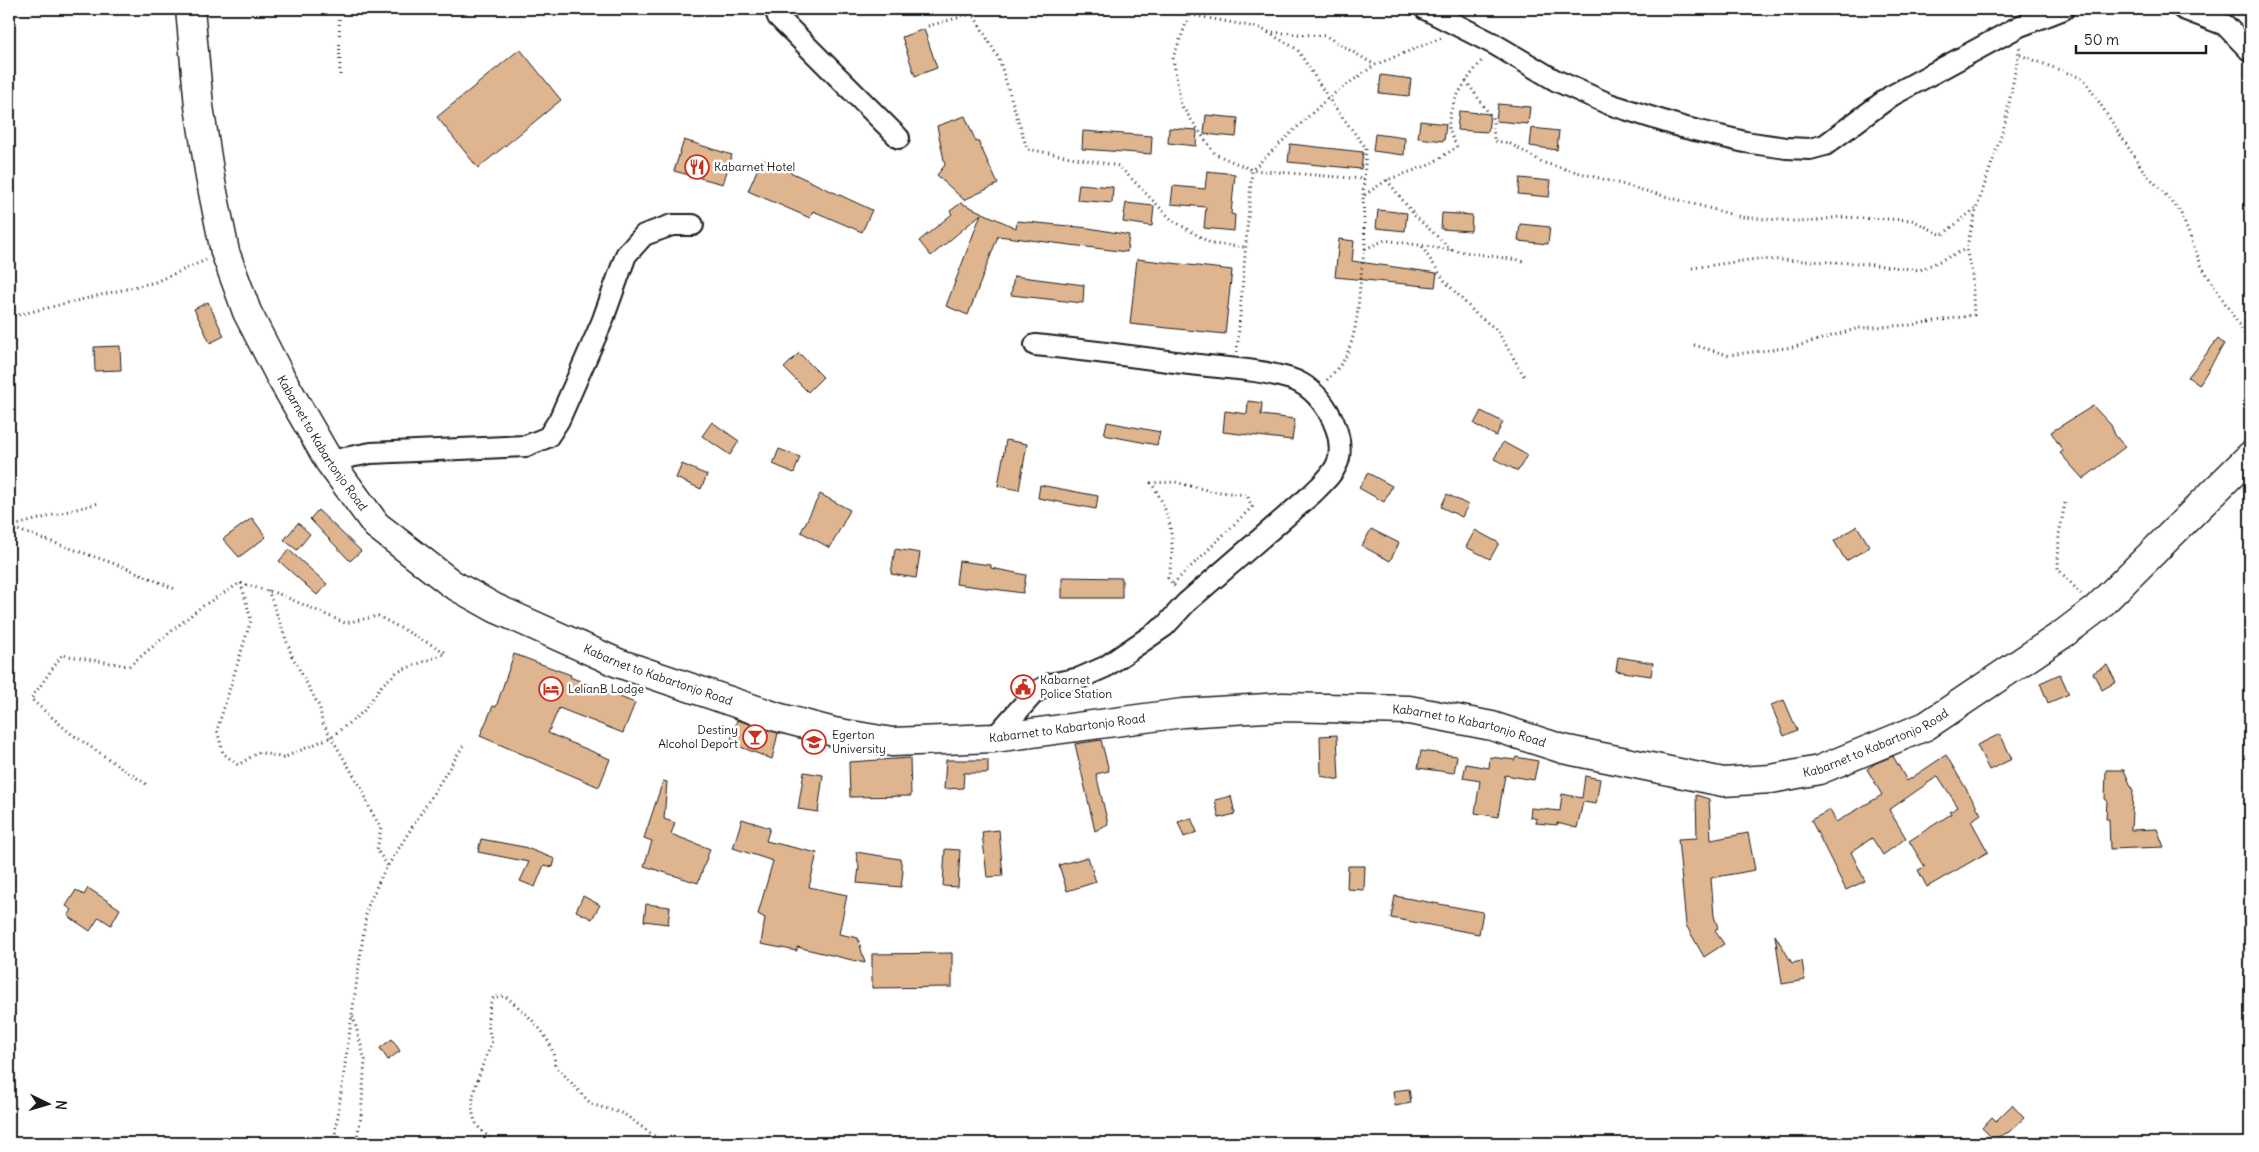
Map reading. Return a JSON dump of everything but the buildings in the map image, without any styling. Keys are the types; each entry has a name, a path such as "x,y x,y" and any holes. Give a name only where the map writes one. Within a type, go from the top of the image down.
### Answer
{"main road":[{"name":"Kabarnet to Kabartonjo Road","path":"190,9 200,115 225,252 247,312 280,376 330,461 376,525 452,584 496,608 618,663 777,717 834,732 892,742 994,738 1192,712 1283,707 1409,710 1492,726 1563,749 1723,782 1771,779 1819,770 1926,726 2063,634 2096,609 2250,456"}],"street":[{"path":"775,9 778,17 899,138"},
{"path":"1425,9 1463,30 1494,44 1555,80 1609,104 1682,127 1746,142 1810,150 1825,145 1891,96 2020,26 2064,9"},
{"path":"2183,9 2225,25 2250,50"},
{"path":"330,461 372,453 526,446 548,436 559,420 578,380 626,255 644,235 672,224 693,225"},
{"path":"994,738 1034,693 1050,684 1080,678 1105,667 1165,626 1186,603 1329,477 1339,459 1339,442 1329,413 1315,394 1292,379 1236,369 1035,345"}],"path":[{"path":"339,9 340,75"},
{"path":"928,26 972,12 990,9"},
{"path":"1161,9 1189,16 1260,28 1298,49 1328,98 1366,148 1363,196 1365,249 1360,272 1357,324 1346,357 1315,394"},
{"path":"972,12 999,58 1027,149 1119,166 1172,220 1212,244 1244,247"},
{"path":"1189,16 1173,58 1181,104 1215,154 1252,170 1364,179"},
{"path":"1694,344 1728,355 1794,347 1859,328 1910,325 1974,315 1972,273 1966,249 1977,207 2005,124 2020,55 2020,26"},
{"path":"1236,369 1244,247 1252,170 1328,98 1375,64 1463,30"},
{"path":"1266,32 1326,36 1375,64"},
{"path":"1363,196 1387,180 1429,165 1457,146 1449,128 1452,109 1466,81 1494,44"},
{"path":"2020,55 2084,79 2143,170 2180,211 2202,267 2250,342"},
{"path":"1466,81 1493,118 1494,141 1509,143 1544,163 1741,217 1807,222 1838,217 1912,220 1942,235 1977,207"},
{"path":"1387,180 1415,216 1454,252"},
{"path":"1365,249 1385,240 1454,252 1524,261"},
{"path":"1422,246 1444,280 1476,314 1497,330 1524,376"},
{"path":"1692,268 1756,259 1856,263 1920,270 1966,249"},
{"path":"9,317 155,282 225,252"},
{"path":"1173,584 1252,507 1247,495 1211,491 1175,482 1151,483 1161,497 1171,531 1174,557 1168,578 1186,603"},
{"path":"9,527 100,503"},
{"path":"2065,503 2059,534 2058,569 2096,609"},
{"path":"9,527 124,567 175,589"},
{"path":"146,784 70,733 31,699 62,655 129,666 201,607 240,582 268,590 328,614 345,623 378,616 447,653 398,672 382,686 363,712 331,737 283,758 260,752 238,764 223,753 217,730 251,620 240,582"},
{"path":"268,590 292,656 320,708 322,722 363,791 370,809 381,828 377,850 388,866"},
{"path":"334,1143 367,908 388,866 465,743"},
{"path":"499,1143 482,1132 475,1121 472,1103 492,1041 488,1033 490,1003 494,997 505,996 528,1014 555,1054 555,1065 591,1104 624,1114 664,1143"},
{"path":"352,1015 365,1060 361,1117 356,1143"},
{"path":"1845,1143 1860,1138"}],"place":[{"name":"Kabarnet Hotel","path":"697,167"},
{"name":"Kabarnet Police Station","path":"1023,687"},
{"name":"LelianB Lodge","path":"551,689"},
{"name":"Destiny Alcohol Deport","path":"755,737"},
{"name":"Egerton University","path":"814,742"}]}
